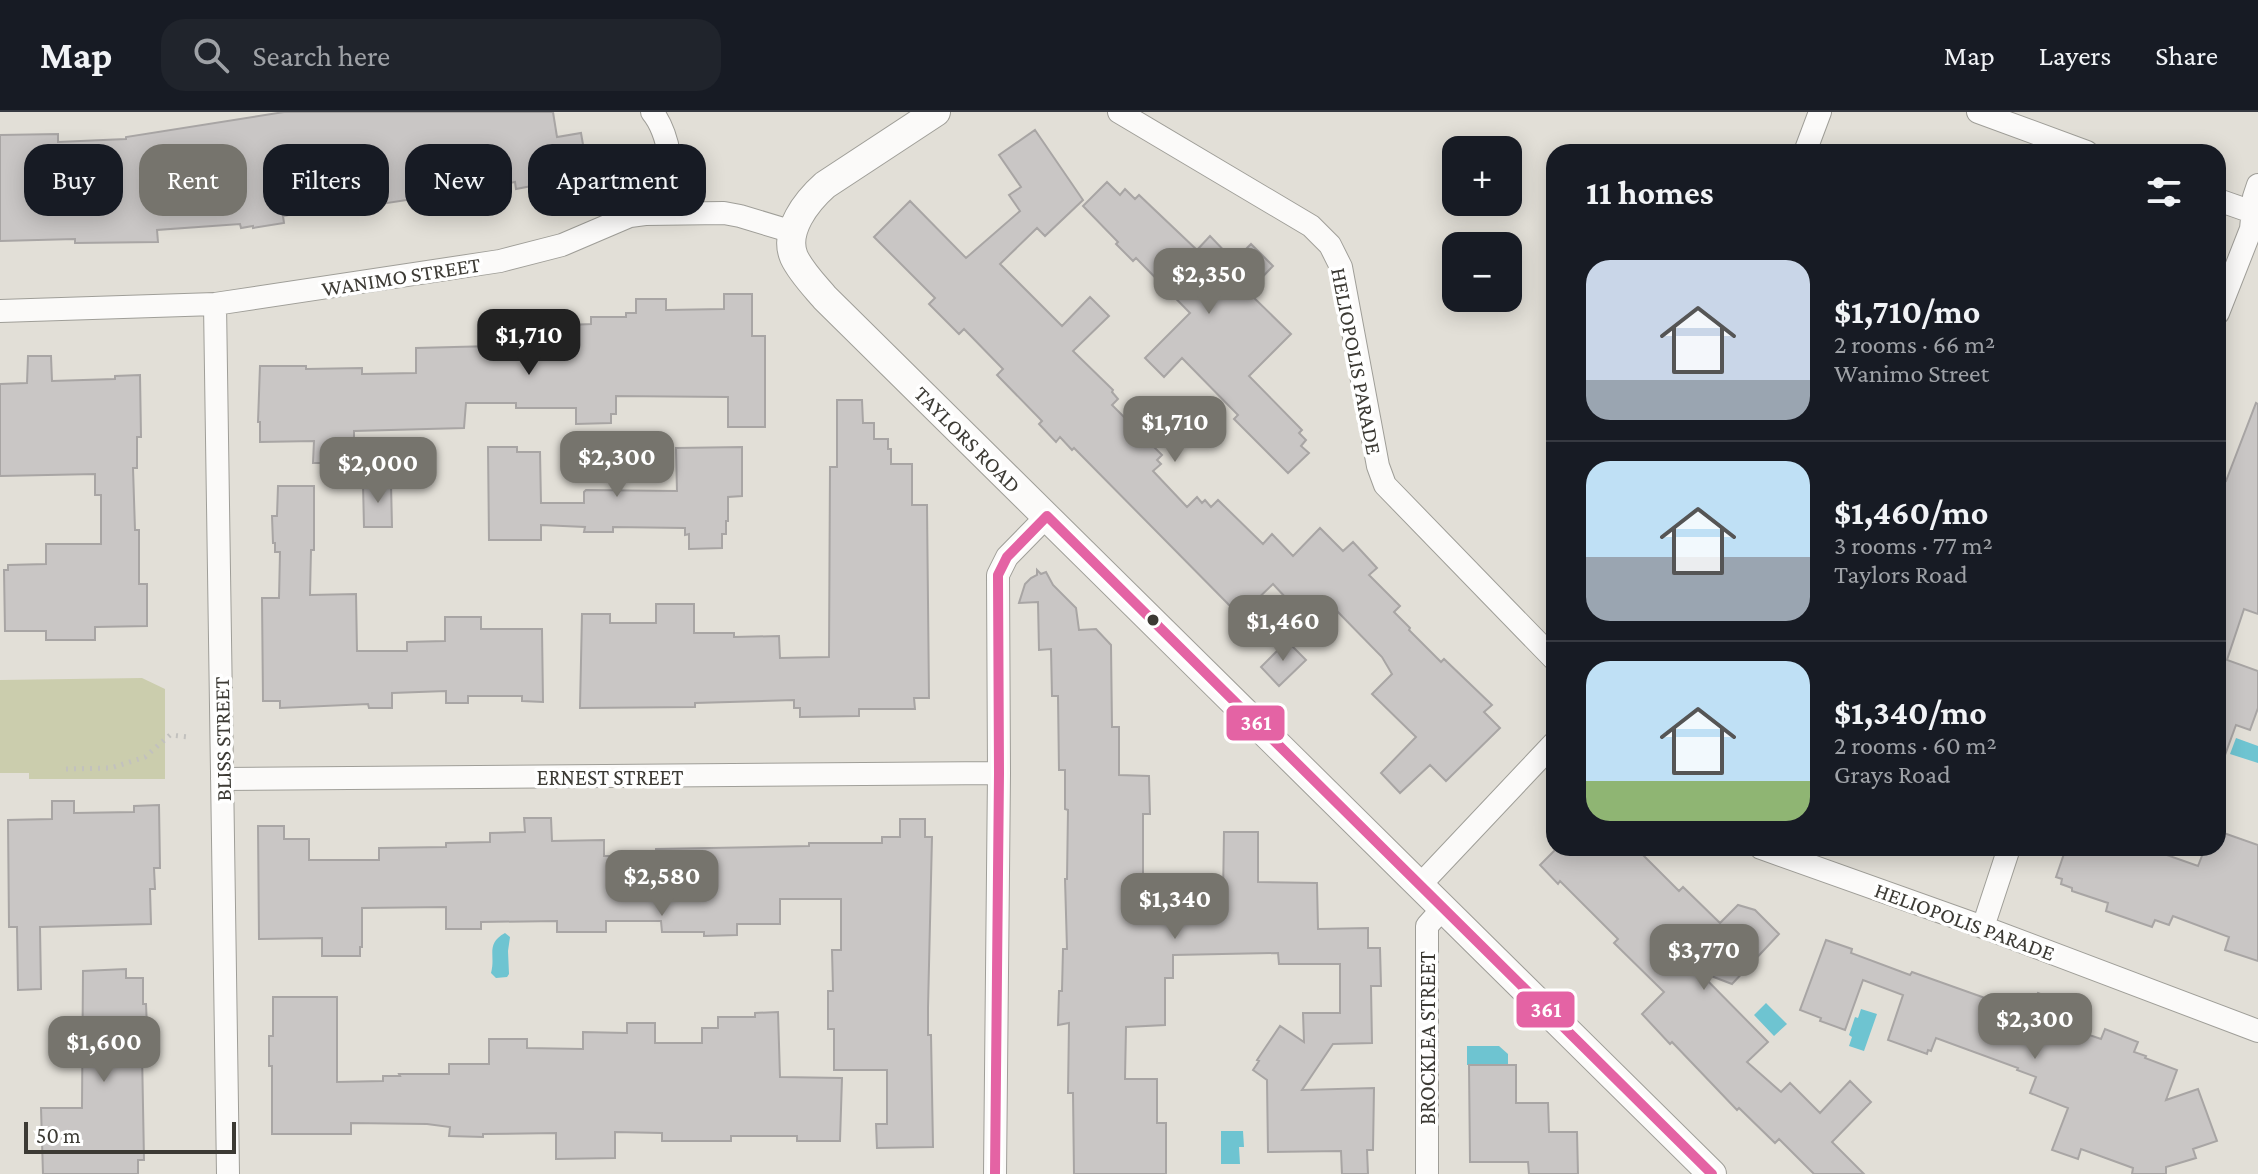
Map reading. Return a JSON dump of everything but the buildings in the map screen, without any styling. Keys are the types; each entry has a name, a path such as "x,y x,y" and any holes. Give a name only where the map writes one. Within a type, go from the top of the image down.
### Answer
{"street":[{"path":"652,112 660,121 667,144"},
{"path":"793,232 800,213 825,185 936,112"},
{"name":"HELIOPOLIS PARADE","path":"1119,112 1311,226 1330,245 1341,267 1378,466 1385,485 1546,651"},
{"path":"1808,144 1820,112"},
{"path":"1978,112 2065,144"},
{"path":"2226,293 2251,229 2258,185"},
{"path":"2226,203 2255,214"},
{"name":"WANIMO STREET","path":"706,213 740,216 793,232"},
{"name":"WANIMO STREET","path":"0,311 215,304 500,261 562,245 630,216"},
{"name":"TAYLORS ROAD","path":"793,232 792,254 825,298 1712,1174"},
{"name":"BLISS STREET","path":"215,304 228,1174"},
{"path":"995,1174 998,575 1007,557 1047,516"},
{"path":"1421,884 1546,751"},
{"name":"ERNEST STREET","path":"222,779 999,773"},
{"name":"HELIOPOLIS PARADE","path":"1783,856 1983,927 2258,1031"},
{"path":"1983,927 2006,856"},
{"name":"BROCKLEA STREET","path":"1427,1174 1427,926 1443,908"}],"path":[{"path":"66,769 111,768 145,757 170,735 189,737"}],"green space":[{"path":"142,678 165,689 165,779 29,779 29,773 0,773 0,680"}],"water":[{"path":"2236,738 2258,746 2258,763 2230,754"},
{"path":"505,933 510,937 509,974 496,978 491,973 493,946"},
{"path":"1766,1003 1787,1024 1774,1036 1754,1015"},
{"path":"1861,1009 1877,1014 1864,1051 1849,1046 1852,1037 1849,1035"},
{"path":"1467,1046 1499,1046 1508,1054 1508,1065 1467,1065"},
{"path":"1221,1131 1243,1131 1244,1147 1239,1147 1240,1164 1221,1164"}],"transit line":[{"name":"361","path":"1047,516 1712,1174"},
{"name":"361","path":"995,1174 998,575 1007,557 1047,516"}]}
